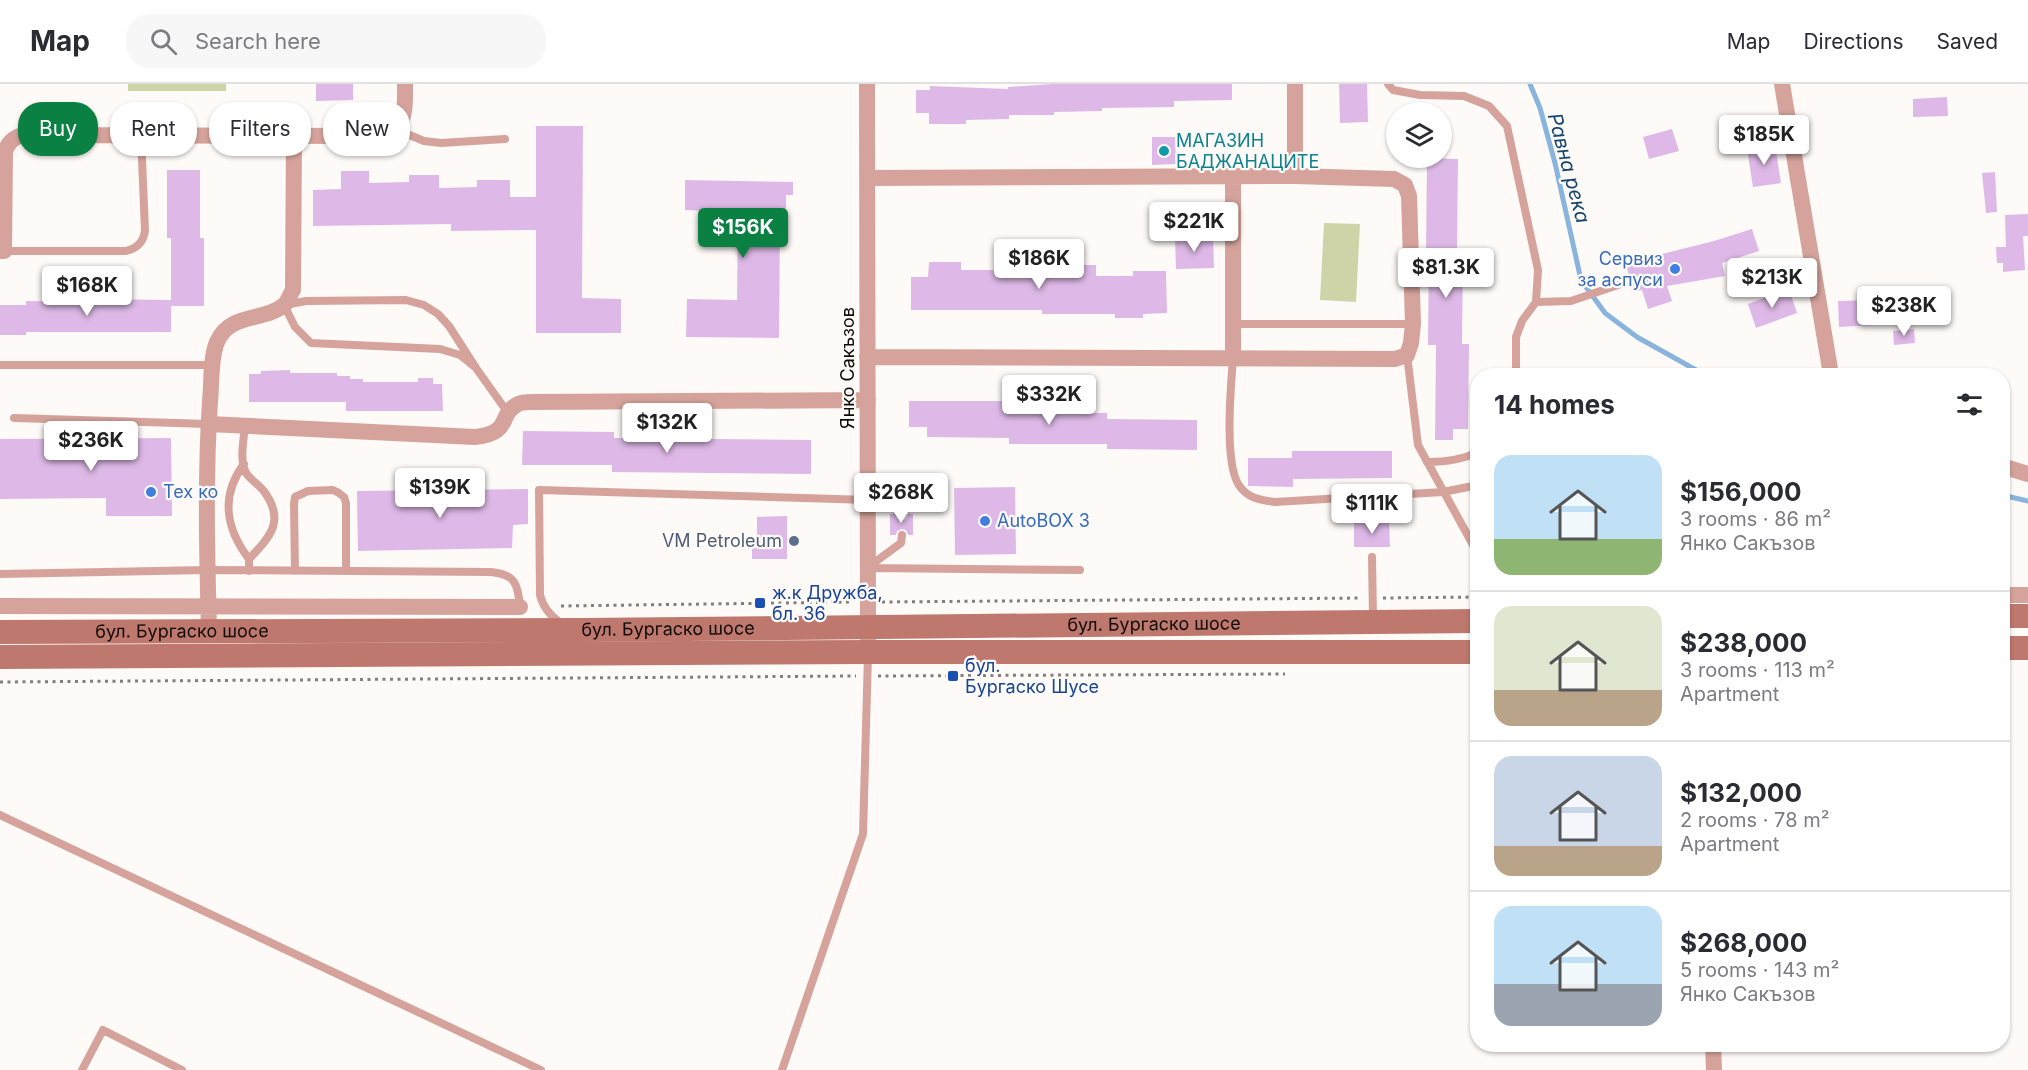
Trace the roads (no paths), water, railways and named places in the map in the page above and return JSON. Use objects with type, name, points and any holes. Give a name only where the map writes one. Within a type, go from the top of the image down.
[{"type":"main road","points":[[2010,616],[2028,616]]},
{"type":"main road","name":"бул. Бургаско шосе","points":[[0,632],[581,630],[1470,621]]},
{"type":"main road","points":[[2010,648],[2028,648]]},
{"type":"main road","name":"бул. Бургаско шосе","points":[[0,657],[868,652],[1470,652]]},
{"type":"street","points":[[404,102],[405,84]]},
{"type":"street","name":"Янко Сакъзов","points":[[867,84],[868,652]]},
{"type":"street","points":[[1295,84],[1295,176]]},
{"type":"street","points":[[1782,84],[1830,368]]},
{"type":"street","points":[[2,251],[5,151],[11,141],[22,135],[110,135]]},
{"type":"street","points":[[209,631],[209,424],[213,365],[218,341],[228,327],[284,305],[293,290],[295,274],[294,156]]},
{"type":"street","points":[[867,357],[1395,358],[1407,355],[1413,324],[1409,196],[1405,185],[1394,179],[1295,176],[868,178]]},
{"type":"street","points":[[1233,177],[1233,357]]},
{"type":"street","points":[[209,424],[476,437],[491,435],[501,427],[508,414],[518,404],[532,402],[868,400]]},
{"type":"street","points":[[2010,468],[2028,474]]},
{"type":"street","points":[[2010,595],[2028,595]]},
{"type":"street","points":[[0,606],[519,607]]},
{"type":"street","points":[[1713,1052],[1714,1070]]},
{"type":"lane","points":[[1388,84],[1393,90],[1420,95],[1464,96],[1489,106],[1507,126],[1538,270],[1536,302],[1522,321],[1516,337],[1516,368]]},
{"type":"lane","points":[[410,135],[424,141],[441,143],[505,139]]},
{"type":"lane","points":[[2,251],[126,252],[137,247],[145,231],[142,156]]},
{"type":"lane","points":[[1536,302],[1571,301],[1618,285]]},
{"type":"lane","points":[[476,368],[460,355],[440,349],[311,343],[296,327],[284,305],[306,302],[406,300],[423,305],[438,315],[449,327],[508,414]]},
{"type":"lane","points":[[1233,324],[1413,324]]},
{"type":"lane","points":[[1407,355],[1418,445],[1470,540]]},
{"type":"lane","points":[[1233,357],[1229,438],[1233,470],[1239,487],[1252,498],[1275,502],[1443,492],[1470,487]]},
{"type":"lane","points":[[0,365],[213,365]]},
{"type":"lane","points":[[14,418],[209,424]]},
{"type":"lane","points":[[245,425],[244,464],[246,473],[270,499],[275,521],[266,542],[249,559]]},
{"type":"lane","points":[[1427,462],[1446,462],[1470,456]]},
{"type":"lane","points":[[244,464],[235,476],[228,508],[229,523],[235,539],[249,559],[249,571]]},
{"type":"lane","points":[[868,475],[900,491],[902,514]]},
{"type":"lane","points":[[295,571],[294,504],[296,497],[308,490],[339,492],[346,503],[346,571]]},
{"type":"lane","points":[[581,630],[567,627],[555,619],[543,606],[539,580],[539,490],[868,500]]},
{"type":"lane","points":[[867,568],[901,543],[902,535]]},
{"type":"lane","points":[[1372,557],[1373,622]]},
{"type":"lane","points":[[867,568],[1080,570]]},
{"type":"lane","points":[[0,574],[208,570],[505,573],[514,581],[519,593],[519,607]]},
{"type":"lane","points":[[782,1070],[863,834],[868,652]]},
{"type":"lane","points":[[0,815],[541,1070]]},
{"type":"lane","points":[[82,1070],[103,1030],[182,1070]]},
{"type":"waterway","name":"Равна река","points":[[1530,84],[1540,108],[1555,163],[1581,280],[1605,313],[1637,337],[1692,368]]},
{"type":"waterway","name":"Равна река","points":[[2010,497],[2028,501]]},
{"type":"place","name":"МАГАЗИН БАДЖАНАЦИТЕ","points":[[1164,151]]},
{"type":"place","name":"Сервиз за аспуси","points":[[1675,269]]},
{"type":"place","name":"Тех ко","points":[[151,492]]},
{"type":"place","name":"AutoBOX 3","points":[[985,521]]},
{"type":"place","name":"VM Petroleum","points":[[794,541]]},
{"type":"place","name":"ж.к Дружба, бл. 36","points":[[760,603]]},
{"type":"place","name":"бул. Бургаско Шусе","points":[[953,676]]}]
